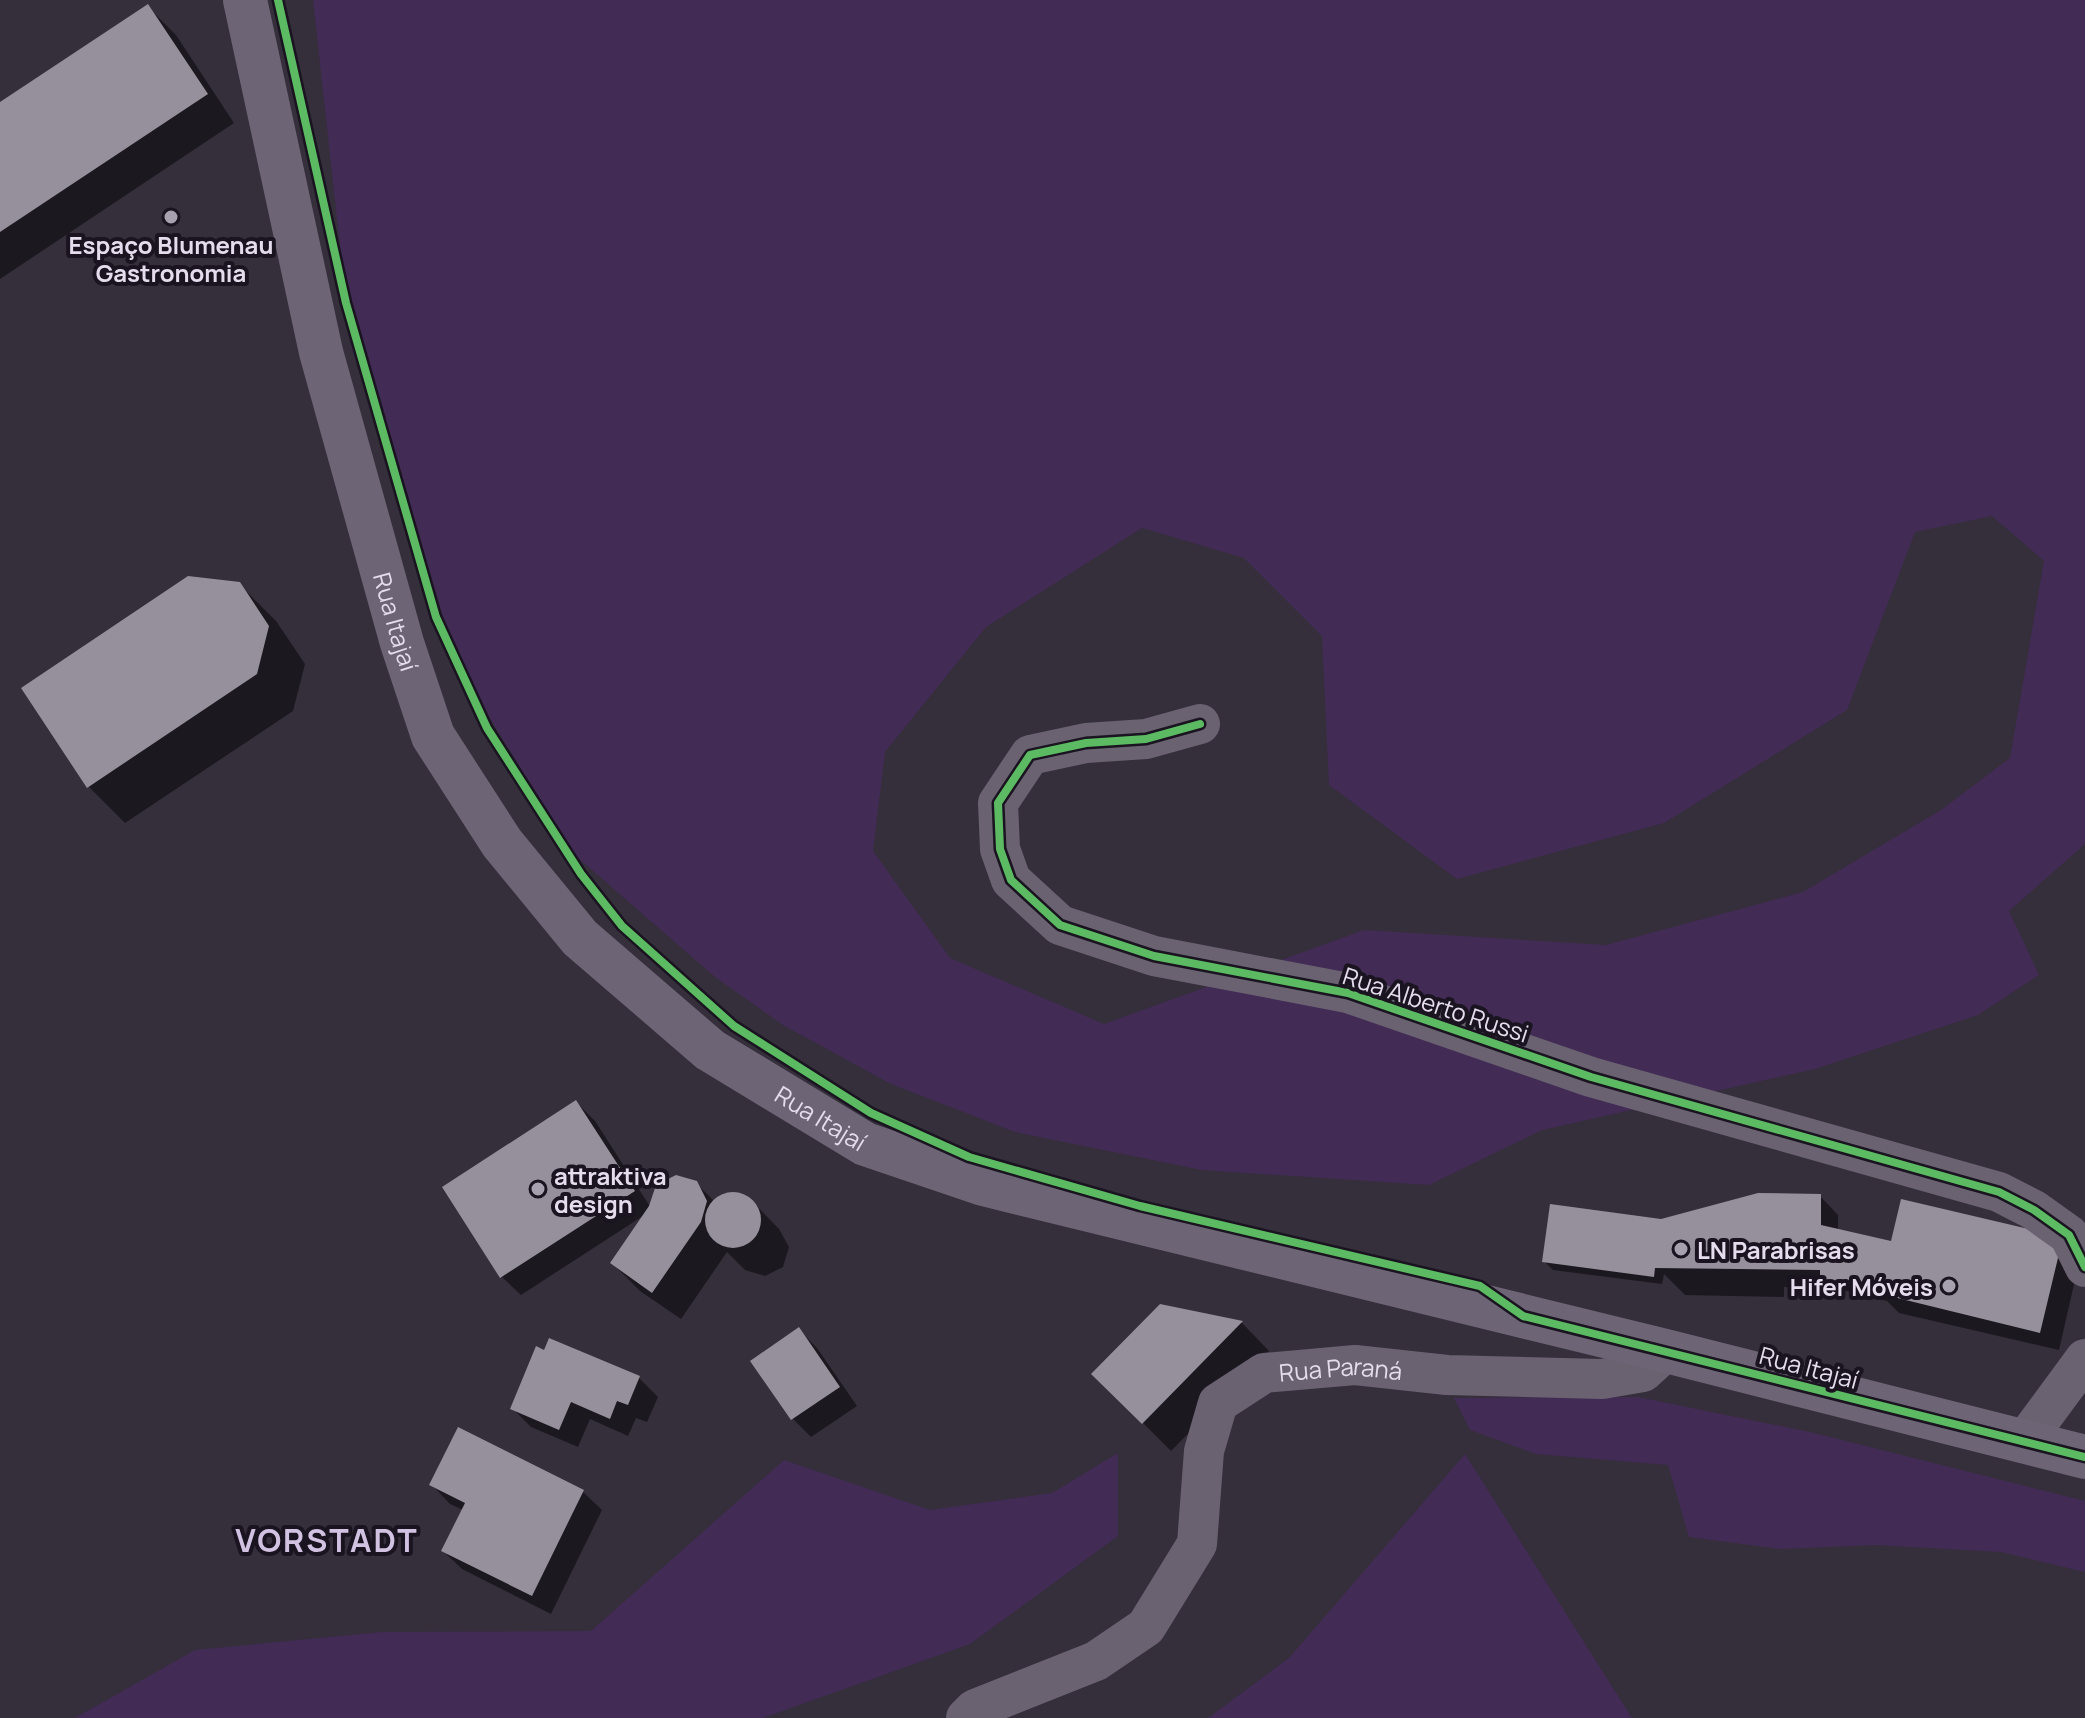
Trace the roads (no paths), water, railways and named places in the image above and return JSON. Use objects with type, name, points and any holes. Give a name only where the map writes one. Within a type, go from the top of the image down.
[{"type":"main road","name":"Rua Itajaí","points":[[245,0],[321,352],[402,643],[433,736],[502,843],[580,938],[710,1050],[865,1144],[983,1184],[2085,1457]]},
{"type":"street","name":"Rua Alberto Russi","points":[[1200,724],[1146,739],[1086,743],[1030,755],[998,803],[1000,849],[1011,880],[1060,925],[1154,956],[1348,993],[1591,1077],[1999,1192],[2034,1210],[2069,1235],[2085,1267]]},
{"type":"street","name":"Rua Paraná","points":[[966,1718],[975,1709],[1096,1661],[1146,1627],[1197,1544],[1204,1451],[1218,1403],[1264,1373],[1355,1365],[1447,1375],[1602,1379],[1643,1372],[1666,1351]]},
{"type":"street","points":[[2023,1443],[2085,1359]]},
{"type":"place","name":"Espaço Blumenau Gastronomia","points":[[171,217]]},
{"type":"place","name":"attraktiva design","points":[[538,1189]]},
{"type":"place","name":"LN Parabrisas","points":[[1681,1249]]},
{"type":"place","name":"Hifer Móveis","points":[[1949,1286]]},
{"type":"district","name":"VORSTADT","points":[[327,1540]]}]
